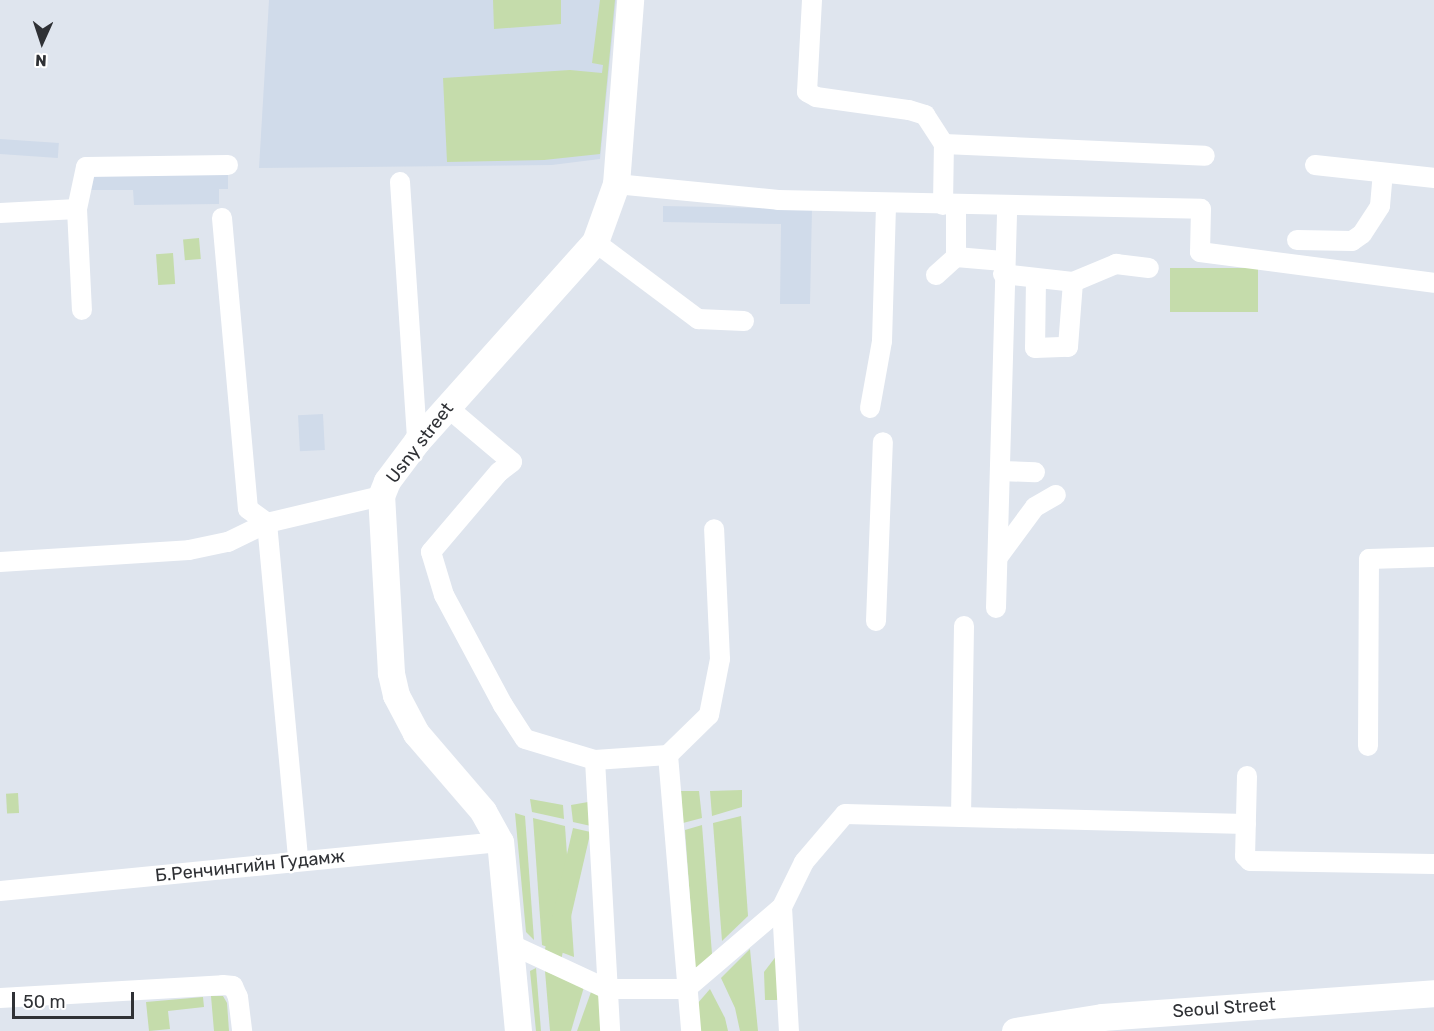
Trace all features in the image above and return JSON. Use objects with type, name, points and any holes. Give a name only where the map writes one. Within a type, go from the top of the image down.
[{"type":"main road","name":"Usny street","points":[[518,1031],[500,842],[483,811],[416,733],[396,695],[391,674],[381,496],[387,481],[417,441],[595,243],[616,184],[630,0]]},
{"type":"main road","name":"Seoul Street","points":[[1015,1031],[1102,1017],[1434,993]]},
{"type":"street","points":[[812,0],[807,92],[816,97],[909,110],[925,115],[944,144],[956,257]]},
{"type":"street","points":[[944,144],[1205,156]]},
{"type":"street","points":[[82,310],[77,209],[86,166],[228,165]]},
{"type":"street","points":[[1315,165],[1434,178]]},
{"type":"street","points":[[1297,240],[1352,241],[1362,234],[1380,206],[1383,173]]},
{"type":"street","points":[[400,182],[417,441]]},
{"type":"street","points":[[616,184],[778,200],[1201,209],[1200,252],[1434,283]]},
{"type":"street","points":[[870,408],[882,341],[886,203]]},
{"type":"street","points":[[996,608],[1003,267],[1007,205]]},
{"type":"street","points":[[0,213],[77,209]]},
{"type":"street","points":[[222,218],[248,509],[267,523],[298,860]]},
{"type":"street","points":[[595,243],[698,319],[744,321]]},
{"type":"street","points":[[956,257],[1003,267],[1036,279],[1073,282],[1116,264],[1149,268]]},
{"type":"street","points":[[936,275],[956,257]]},
{"type":"street","points":[[1036,279],[1035,348],[1068,347],[1073,282]]},
{"type":"street","points":[[447,407],[512,462],[499,472],[431,552],[444,596],[473,653],[525,739],[595,760],[668,755],[709,715],[720,659],[714,529]]},
{"type":"street","points":[[876,621],[883,441]]},
{"type":"street","points":[[999,471],[1035,472]]},
{"type":"street","points":[[998,557],[1035,507],[1056,495]]},
{"type":"street","points":[[0,561],[189,550],[228,542],[267,523],[381,496]]},
{"type":"street","points":[[1368,746],[1369,559],[1434,557]]},
{"type":"street","points":[[961,817],[964,626]]},
{"type":"street","points":[[668,755],[690,1031]]},
{"type":"street","points":[[595,760],[610,1031]]},
{"type":"street","points":[[1247,776],[1245,856],[1250,861],[1434,864]]},
{"type":"street","points":[[510,944],[608,989],[686,988],[782,908],[804,862],[845,814],[1246,825]]},
{"type":"street","name":"Б.Ренчингийн Гудамж","points":[[0,891],[77,886],[298,860],[500,842]]},
{"type":"street","points":[[782,908],[789,1031]]},
{"type":"street","points":[[0,998],[233,986],[238,997],[242,1031]]},
{"type":"shaded area","points":[[269,0],[616,0],[600,159],[552,165],[259,168]]},
{"type":"shaded area","points":[[0,139],[59,143],[58,158],[0,154]]},
{"type":"shaded area","points":[[228,173],[228,189],[219,189],[219,204],[134,205],[133,190],[91,190],[92,176]]},
{"type":"shaded area","points":[[663,206],[812,209],[810,304],[780,304],[781,224],[663,222]]},
{"type":"shaded area","points":[[323,414],[325,450],[300,451],[298,415]]},
{"type":"green space","points":[[493,0],[561,0],[561,24],[494,29]]},
{"type":"green space","points":[[600,0],[615,0],[600,154],[544,160],[447,162],[443,78],[570,70],[602,73],[603,65],[592,63]]},
{"type":"green space","points":[[199,238],[201,259],[185,260],[183,239]]},
{"type":"green space","points":[[173,253],[175,284],[158,285],[156,254]]},
{"type":"green space","points":[[1170,268],[1258,268],[1258,312],[1170,312]]},
{"type":"green space","points":[[742,790],[742,807],[712,816],[710,791]]},
{"type":"green space","points":[[681,791],[699,791],[702,818],[683,823]]},
{"type":"green space","points":[[18,793],[19,813],[7,814],[6,794]]},
{"type":"green space","points":[[530,799],[563,805],[564,819],[532,812]]},
{"type":"green space","points":[[588,802],[591,826],[573,822],[571,805]]},
{"type":"green space","points":[[515,813],[525,816],[534,940],[526,932]]},
{"type":"green space","points":[[741,816],[748,916],[722,941],[713,823]]},
{"type":"green space","points":[[533,818],[565,826],[574,957],[542,945]]},
{"type":"green space","points":[[702,825],[712,954],[699,967],[695,967],[685,830]]},
{"type":"green space","points":[[573,828],[591,832],[561,962],[543,958]]},
{"type":"green space","points":[[750,949],[758,1031],[740,1031],[735,1008],[721,978]]},
{"type":"green space","points":[[777,955],[782,1000],[765,1000],[764,972]]},
{"type":"green space","points":[[536,968],[541,1031],[536,1031],[530,971]]},
{"type":"green space","points":[[545,971],[584,987],[571,1031],[550,1031]]},
{"type":"green space","points":[[710,989],[725,1018],[728,1031],[698,1031],[697,1004]]},
{"type":"green space","points":[[591,992],[598,994],[605,1031],[577,1031]]},
{"type":"green space","points":[[211,996],[223,996],[227,1003],[229,1031],[214,1031]]},
{"type":"green space","points":[[203,997],[204,1007],[168,1011],[170,1029],[149,1031],[146,1002]]}]
